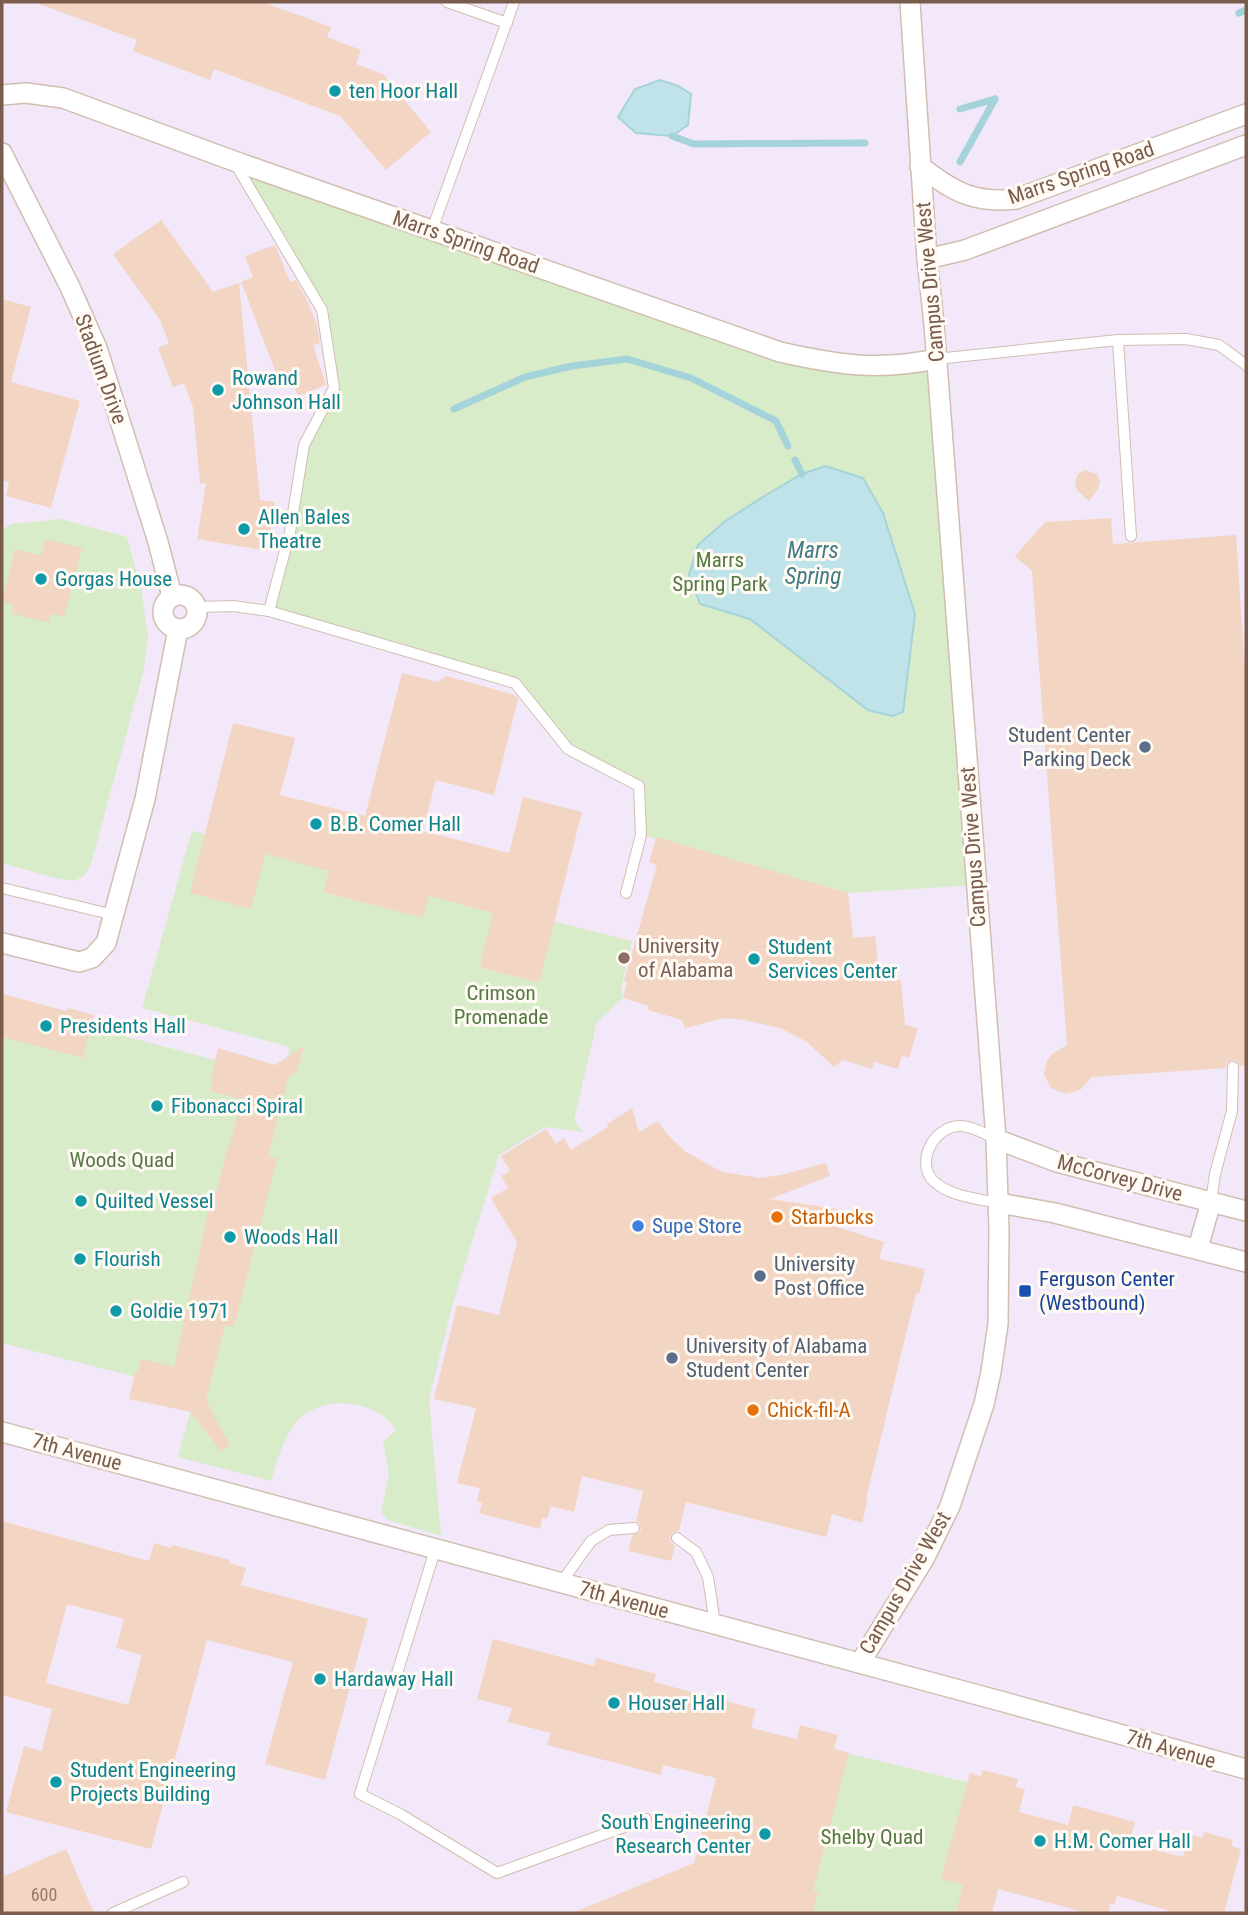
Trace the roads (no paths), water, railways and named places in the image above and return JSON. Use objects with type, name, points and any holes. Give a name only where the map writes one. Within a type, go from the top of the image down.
[{"type":"street","name":"Campus Drive West","points":[[860,1663],[918,1569],[950,1506],[984,1404],[998,1324],[999,1203],[996,1139],[927,259],[910,2]]},
{"type":"street","name":"Marrs Spring Road","points":[[2,96],[26,93],[63,98],[234,161],[780,352],[866,367],[904,366],[936,359]]},
{"type":"street","name":"Marrs Spring Road","points":[[920,166],[947,187],[975,198],[987,201],[1016,199],[1246,114]]},
{"type":"street","points":[[927,259],[965,250],[1246,145]]},
{"type":"street","name":"Stadium Drive","points":[[2,153],[70,287],[97,348],[158,542],[172,596]]},
{"type":"street","points":[[184,595],[194,602],[196,607],[197,613],[189,627],[178,629],[168,625],[163,616],[164,604],[172,596],[184,595]]},
{"type":"street","points":[[2,943],[79,962],[92,958],[106,943],[145,799],[178,629]]},
{"type":"street","name":"McCorvey Drive","points":[[996,1139],[1057,1162],[1246,1211]]},
{"type":"street","points":[[1198,1248],[1211,1202]]},
{"type":"street","points":[[999,1203],[1055,1213],[1246,1262]]},
{"type":"street","name":"7th Avenue","points":[[2,1432],[1246,1769]]},
{"type":"lane","points":[[447,2],[507,23]]},
{"type":"lane","points":[[432,230],[514,2]]},
{"type":"lane","points":[[234,161],[322,310],[334,388],[304,445],[290,532],[268,611]]},
{"type":"lane","points":[[936,359],[1118,341],[1186,339],[1219,345],[1246,365]]},
{"type":"lane","points":[[1118,341],[1131,536]]},
{"type":"lane","points":[[196,607],[233,606],[268,611],[515,683],[568,749],[639,786],[641,835],[626,892]]},
{"type":"lane","points":[[2,888],[114,915]]},
{"type":"lane","points":[[1211,1202],[1215,1174],[1232,1111],[1233,1067]]},
{"type":"lane","points":[[996,1139],[961,1126],[949,1128],[932,1141],[925,1164],[928,1175],[945,1189],[999,1203]]},
{"type":"lane","points":[[561,1583],[592,1541],[609,1530],[634,1528]]},
{"type":"lane","points":[[677,1538],[696,1552],[708,1577],[715,1625]]},
{"type":"lane","points":[[435,1549],[360,1794],[400,1814],[497,1873],[646,1819]]},
{"type":"lane","points":[[113,1913],[183,1882]]},
{"type":"water","points":[[660,80],[691,94],[688,125],[672,136],[636,133],[618,117],[635,89]]},
{"type":"water","name":"Marrs Spring","points":[[825,466],[863,478],[883,513],[915,614],[903,712],[892,716],[868,710],[750,619],[700,604],[689,575],[698,545],[724,522],[802,474]]},
{"type":"waterway","name":"Marrs Spring","points":[[1239,13],[1246,10]]},
{"type":"waterway","points":[[960,109],[995,99]]},
{"type":"waterway","points":[[960,162],[995,99]]},
{"type":"waterway","points":[[672,136],[694,144],[865,143]]},
{"type":"waterway","points":[[454,409],[525,377],[572,366],[627,359],[691,378],[776,421],[788,446]]},
{"type":"waterway","name":"Marrs Spring","points":[[795,460],[802,474]]},
{"type":"place","name":"ten Hoor Hall","points":[[335,91]]},
{"type":"place","name":"Rowand Johnson Hall","points":[[218,390]]},
{"type":"place","name":"Allen Bales Theatre","points":[[244,529]]},
{"type":"place","name":"Gorgas House","points":[[41,579]]},
{"type":"place","name":"Student Center Parking Deck","points":[[1145,747]]},
{"type":"place","name":"B.B. Comer Hall","points":[[316,824]]},
{"type":"place","name":"University of Alabama","points":[[624,958]]},
{"type":"place","name":"Student Services Center","points":[[754,959]]},
{"type":"place","name":"Presidents Hall","points":[[46,1026]]},
{"type":"place","name":"Fibonacci Spiral","points":[[157,1106]]},
{"type":"place","name":"Quilted Vessel","points":[[81,1201]]},
{"type":"place","name":"Starbucks","points":[[777,1217]]},
{"type":"place","name":"Supe Store","points":[[638,1226]]},
{"type":"place","name":"Woods Hall","points":[[230,1237]]},
{"type":"place","name":"Flourish","points":[[80,1259]]},
{"type":"place","name":"University Post Office","points":[[760,1276]]},
{"type":"place","name":"Ferguson Center (Westbound)","points":[[1025,1291]]},
{"type":"place","name":"Goldie 1971","points":[[116,1311]]},
{"type":"place","name":"University of Alabama Student Center","points":[[672,1358]]},
{"type":"place","name":"Chick-fil-A","points":[[753,1410]]},
{"type":"place","name":"Hardaway Hall","points":[[320,1679]]},
{"type":"place","name":"Houser Hall","points":[[614,1703]]},
{"type":"place","name":"Student Engineering Projects Building","points":[[56,1782]]},
{"type":"place","name":"South Engineering Research Center","points":[[765,1834]]},
{"type":"place","name":"H.M. Comer Hall","points":[[1040,1841]]},
{"type":"park label","name":"Marrs Spring Park","points":[[720,572]]},
{"type":"park label","name":"Crimson Promenade","points":[[501,1005]]},
{"type":"park label","name":"Woods Quad","points":[[122,1160]]},
{"type":"park label","name":"Shelby Quad","points":[[872,1837]]}]
